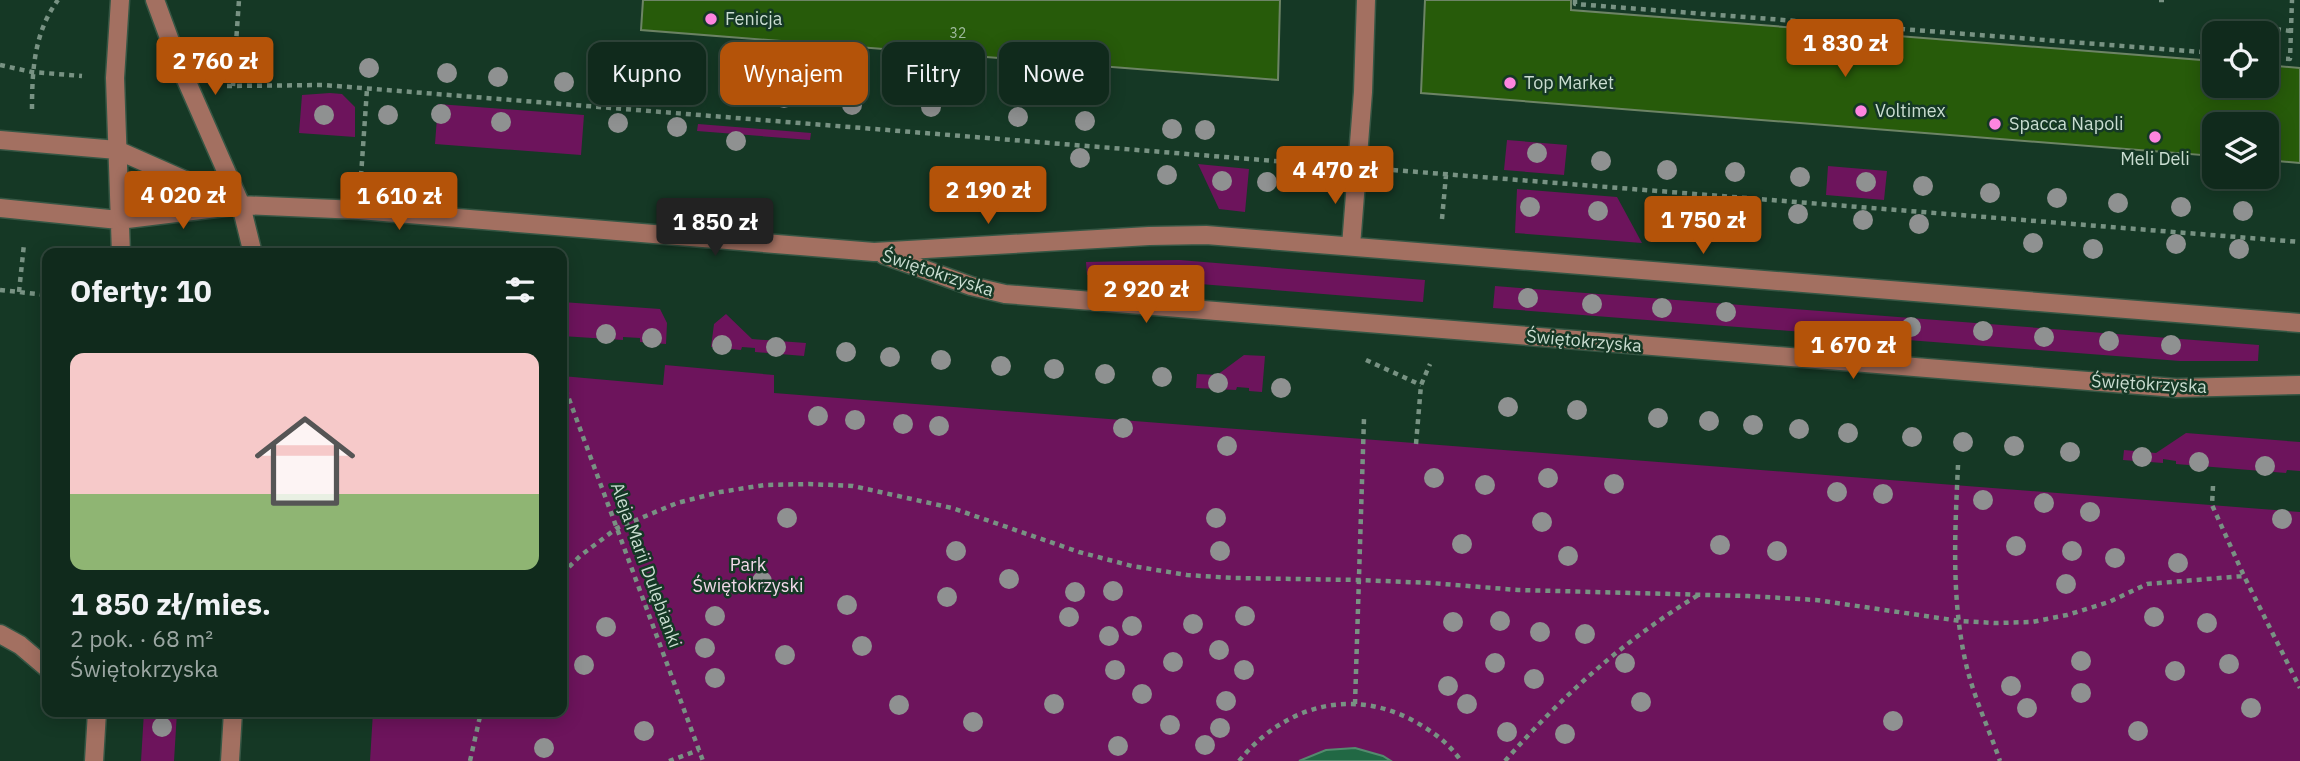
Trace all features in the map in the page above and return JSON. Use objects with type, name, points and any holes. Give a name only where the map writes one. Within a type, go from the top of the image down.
[{"type":"street","points":[[121,0],[115,78],[121,248]]},
{"type":"street","points":[[155,0],[176,57],[241,205],[252,248]]},
{"type":"street","points":[[1351,246],[1363,92],[1366,0]]},
{"type":"street","name":"Świętokrzyska","points":[[0,140],[117,150],[241,205]]},
{"type":"street","name":"Świętokrzyska","points":[[0,208],[119,220],[241,205],[395,212],[874,252],[1206,235],[2300,323]]},
{"type":"street","name":"Świętokrzyska","points":[[874,252],[971,286],[1005,294],[2176,388],[2300,386]]},
{"type":"street","points":[[0,635],[20,645],[42,664]]},
{"type":"street","points":[[94,761],[95,717]]},
{"type":"street","points":[[230,761],[233,717]]},
{"type":"path","points":[[32,119],[32,72],[36,46],[58,0]]},
{"type":"path","points":[[233,86],[239,0]]},
{"type":"path","points":[[1575,0],[1575,4],[2202,53]]},
{"type":"path","points":[[2159,0],[2164,0]]},
{"type":"path","points":[[2279,59],[2290,59],[2292,0]]},
{"type":"path","points":[[2279,30],[2291,31]]},
{"type":"path","points":[[0,65],[32,72],[89,76]]},
{"type":"path","points":[[220,86],[324,85],[1335,166]]},
{"type":"path","points":[[363,145],[367,89]]},
{"type":"path","points":[[1391,170],[2300,242]]},
{"type":"path","points":[[1441,231],[1446,175]]},
{"type":"path","points":[[19,292],[23,252]]},
{"type":"path","points":[[0,290],[42,294]]},
{"type":"path","points":[[1416,444],[1422,385],[1430,365]]},
{"type":"path","name":"Aleja Marii Dulębianki","points":[[567,393],[703,761]]},
{"type":"path","points":[[1354,704],[1364,418]]},
{"type":"path","points":[[1958,465],[1955,544],[1960,621],[1966,663],[2000,761]]},
{"type":"path","points":[[567,569],[617,528],[677,503],[720,492],[787,484],[853,486],[952,508],[1079,552],[1132,566],[1187,575],[1816,600],[1960,621],[1995,623],[2032,622],[2067,615],[2109,602],[2147,584],[2244,576]]},
{"type":"path","points":[[2213,486],[2212,505],[2300,688]]},
{"type":"path","points":[[1505,761],[1540,722],[1596,668],[1655,621],[1701,594]]},
{"type":"path","points":[[1239,761],[1252,745],[1292,717],[1331,705],[1354,704],[1378,706],[1434,732],[1461,761]]},
{"type":"path","points":[[470,761],[480,717]]},
{"type":"path","points":[[669,761],[699,750]]},
{"type":"green space","points":[[342,94],[355,107],[355,137],[299,133],[302,95]]},
{"type":"green space","points":[[438,104],[584,115],[581,155],[435,144]]},
{"type":"green space","points":[[698,124],[811,133],[810,140],[697,131]]},
{"type":"green space","points":[[1507,140],[1567,145],[1564,175],[1504,170]]},
{"type":"green space","points":[[1198,164],[1249,169],[1245,212],[1219,209]]},
{"type":"green space","points":[[1828,166],[1887,171],[1884,200],[1826,195]]},
{"type":"green space","points":[[1517,189],[1617,197],[1642,243],[1515,233]]},
{"type":"green space","points":[[1179,260],[1425,280],[1423,302],[1087,275],[1086,262]]},
{"type":"green space","points":[[1495,286],[2259,345],[2258,361],[2180,361],[1493,308]]},
{"type":"green space","points":[[567,302],[660,309],[667,323],[666,344],[640,342],[640,338],[623,337],[623,340],[567,336]]},
{"type":"green space","points":[[726,314],[752,339],[806,343],[804,356],[755,352],[755,348],[742,347],[741,350],[711,347],[714,324]]},
{"type":"green space","points":[[1244,355],[1265,356],[1262,392],[1237,387],[1236,390],[1196,388],[1197,374],[1217,375]]},
{"type":"green space","name":"Park Świętokrzyski","points":[[665,365],[774,375],[774,393],[2300,512],[2300,761],[370,761],[373,717],[567,717],[567,376],[663,385]]},
{"type":"green space","points":[[2186,433],[2300,442],[2300,471],[2287,470],[2286,473],[2176,464],[2176,461],[2163,459],[2163,463],[2123,460],[2124,450],[2156,453]]},
{"type":"green space","points":[[144,717],[177,717],[174,761],[141,761]]},
{"type":"shaded area","points":[[1355,748],[1391,761],[1299,761],[1326,750]]},
{"type":"building","points":[[643,0],[1280,0],[1278,80],[1109,67],[1109,42],[999,42],[999,58],[985,57],[985,42],[882,42],[882,49],[868,48],[868,42],[794,42],[641,30]]},
{"type":"building","points":[[1425,0],[1571,0],[1571,10],[2202,60],[2202,98],[2279,98],[2279,66],[2300,68],[2300,163],[2279,161],[2279,112],[2202,112],[2202,155],[1421,93]]},
{"type":"place","name":"Fenicja","points":[[711,19]]},
{"type":"place","name":"Top Market","points":[[1510,83]]},
{"type":"place","name":"Voltimex","points":[[1861,111]]},
{"type":"place","name":"Spacca Napoli","points":[[1995,124]]},
{"type":"place","name":"Meli Deli","points":[[2155,137]]}]
